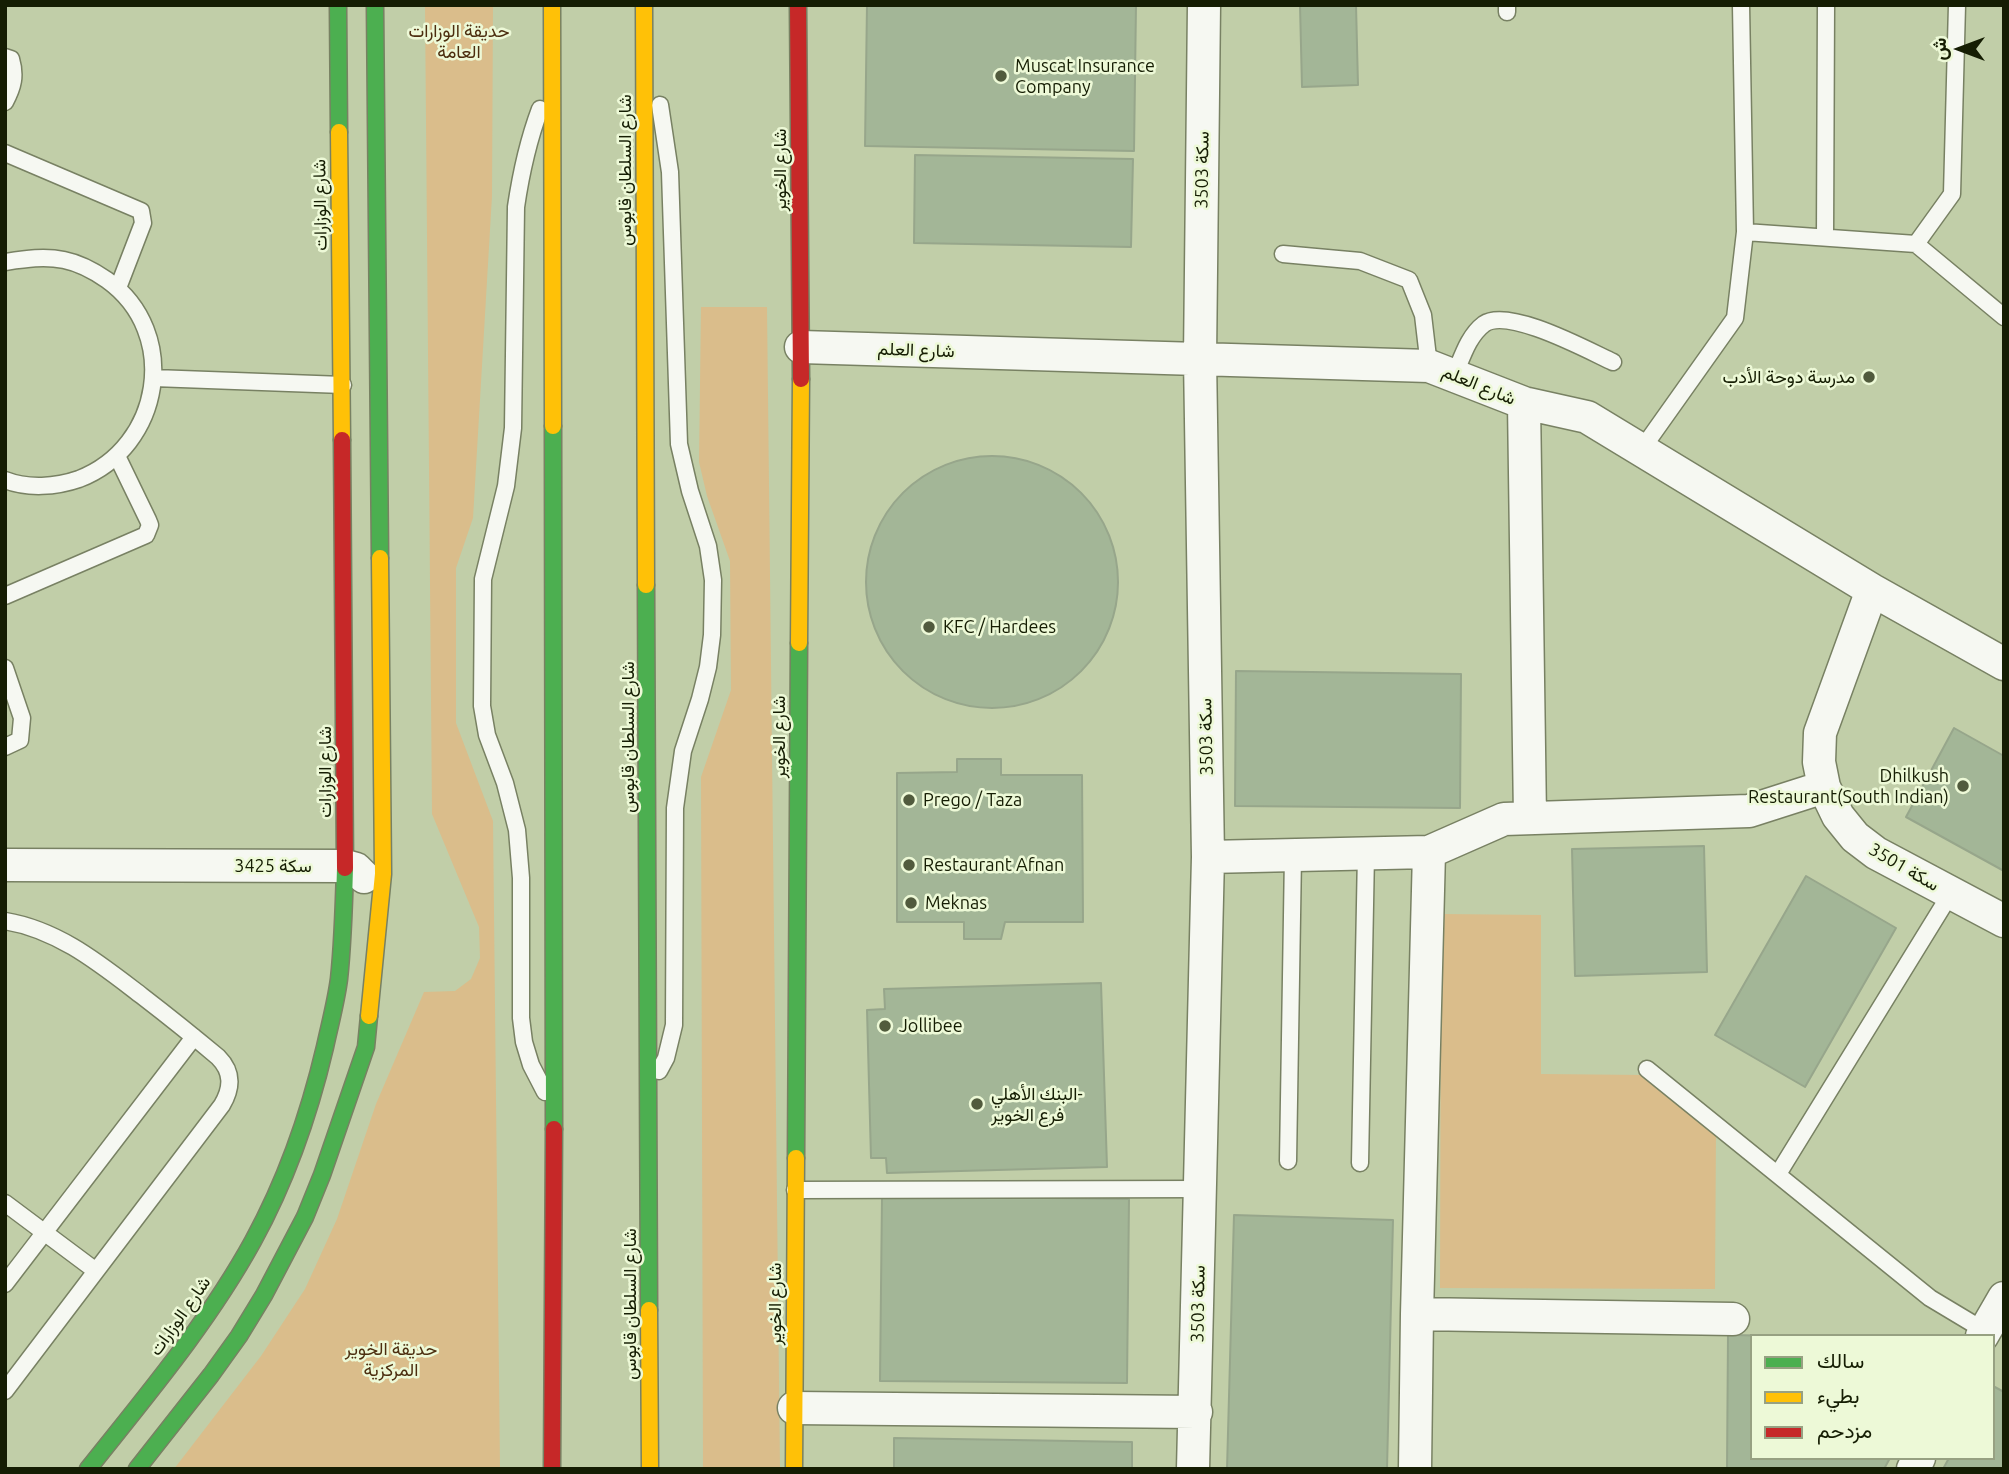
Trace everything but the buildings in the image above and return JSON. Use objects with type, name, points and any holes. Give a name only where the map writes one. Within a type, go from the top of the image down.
[{"type":"main road","name":"شارع الوزارات","points":[[88,1469],[209,1310],[271,1207],[303,1132],[335,1006],[344,925],[345,866],[338,5]]},
{"type":"main road","points":[[137,1469],[239,1336],[286,1256],[322,1175],[366,1047],[383,874],[375,5]]},
{"type":"main road","points":[[552,5],[555,884],[552,1469]]},
{"type":"main road","name":"شارع السلطان قابوس","points":[[644,5],[650,1469]]},
{"type":"main road","name":"شارع الخوير","points":[[793,1469],[801,347],[798,5]]},
{"type":"street","points":[[366,5],[376,60]]},
{"type":"street","name":"سكة 3503","points":[[1193,1469],[1208,857],[1200,358],[1205,5]]},
{"type":"street","name":"شارع العلم","points":[[801,347],[1200,358],[1442,371],[1524,403],[1587,417],[1872,590],[2004,664]]},
{"type":"street","points":[[1524,403],[1530,818]]},
{"type":"street","name":"سكة 3501","points":[[1872,590],[1820,733],[1819,762],[1824,787],[1838,816],[1855,837],[1876,853],[2004,921]]},
{"type":"street","points":[[1208,857],[1429,852],[1504,819],[1749,811],[1824,787]]},
{"type":"street","points":[[1415,1469],[1429,852]]},
{"type":"street","name":"سكة 3425","points":[[5,865],[345,866]]},
{"type":"street","points":[[345,866],[361,872],[365,882],[358,1016],[359,1030],[366,1047]]},
{"type":"street","points":[[1983,1334],[2004,1298]]},
{"type":"street","points":[[1417,1314],[1733,1320]]},
{"type":"street","points":[[794,1408],[1196,1412]]},
{"type":"lane","points":[[1642,449],[1735,318],[1745,232],[1741,5]]},
{"type":"lane","points":[[1825,237],[1826,5]]},
{"type":"lane","points":[[1916,244],[1952,194],[1957,5]]},
{"type":"lane","points":[[5,57],[11,60],[14,69],[14,80],[5,102]]},
{"type":"lane","points":[[644,58],[658,96],[670,172],[679,444],[690,491],[708,546],[713,580],[708,667],[679,770],[676,808],[674,1025],[666,1058],[648,1087]]},
{"type":"lane","points":[[552,81],[528,142],[516,207],[513,428],[502,506],[482,579],[482,706],[487,736],[512,806],[520,854],[521,1018],[524,1042],[531,1065],[554,1106]]},
{"type":"lane","points":[[5,153],[141,211],[143,223],[118,288]]},
{"type":"lane","points":[[1745,232],[1916,244],[2004,317]]},
{"type":"lane","points":[[1283,254],[1360,261],[1409,281],[1442,371]]},
{"type":"lane","points":[[5,262],[34,257],[64,260],[93,271],[118,288],[139,314],[151,345],[153,378],[143,421],[132,440],[117,456],[94,473],[68,483],[40,486],[5,480]]},
{"type":"lane","points":[[1442,371],[1486,323],[1506,320],[1535,327],[1613,362]]},
{"type":"lane","points":[[153,378],[341,385],[355,388],[363,395],[367,404],[367,511],[380,552]]},
{"type":"lane","points":[[5,596],[146,535],[150,525],[117,456]]},
{"type":"lane","points":[[5,668],[22,718],[20,740],[5,747]]},
{"type":"lane","points":[[1360,1163],[1366,853]]},
{"type":"lane","points":[[1288,1161],[1293,855]]},
{"type":"lane","points":[[1778,1174],[1951,893]]},
{"type":"lane","points":[[5,921],[23,924],[49,934],[99,963],[225,1064],[230,1080],[226,1097],[5,1391]]},
{"type":"lane","points":[[5,1284],[194,1037]]},
{"type":"lane","points":[[1647,1069],[1930,1298],[1983,1334]]},
{"type":"lane","points":[[794,1190],[1201,1189]]},
{"type":"lane","points":[[5,1203],[96,1270]]},
{"type":"green space","name":"حديقة الخوير المركزية","points":[[425,5],[493,5],[492,196],[473,518],[456,568],[456,723],[493,821],[500,1469],[174,1469],[261,1356],[305,1289],[337,1219],[376,1104],[424,992],[455,991],[471,979],[480,958],[479,927],[432,814]]},
{"type":"green space","points":[[701,307],[767,307],[780,1469],[703,1469],[701,777],[731,690],[730,561],[707,496],[699,462]]},
{"type":"green space","points":[[1441,914],[1541,915],[1541,1074],[1645,1075],[1716,1131],[1715,1289],[1440,1288]]},
{"type":"traffic: fast","points":[[338,5],[339,132]]},
{"type":"traffic: fast","points":[[375,5],[380,558]]},
{"type":"traffic: fast","points":[[553,426],[554,1129]]},
{"type":"traffic: fast","points":[[646,585],[649,1310]]},
{"type":"traffic: fast","points":[[796,1158],[799,643]]},
{"type":"traffic: fast","points":[[88,1469],[216,1301],[253,1241],[276,1194],[312,1097],[335,1005],[345,868]]},
{"type":"traffic: fast","points":[[137,1469],[239,1336],[305,1217],[366,1047],[369,1016]]},
{"type":"traffic: slow","points":[[552,5],[553,426]]},
{"type":"traffic: slow","points":[[644,5],[646,585]]},
{"type":"traffic: slow","points":[[339,132],[342,440]]},
{"type":"traffic: slow","points":[[799,643],[801,379]]},
{"type":"traffic: slow","points":[[369,1016],[383,874],[380,558]]},
{"type":"traffic: slow","points":[[794,1469],[796,1158]]},
{"type":"traffic: slow","points":[[649,1310],[650,1469]]},
{"type":"traffic: jam","points":[[798,5],[801,379]]},
{"type":"traffic: jam","points":[[342,440],[345,868]]},
{"type":"traffic: jam","points":[[552,1469],[554,1129]]},
{"type":"place","name":"Muscat Insurance Company","points":[[1001,76]]},
{"type":"place","name":"مدرسة دوحة الأدب","points":[[1869,377]]},
{"type":"place","name":"KFC / Hardees","points":[[929,627]]},
{"type":"place","name":"Dhilkush Restaurant(South Indian)","points":[[1963,786]]},
{"type":"place","name":"Prego / Taza","points":[[909,800]]},
{"type":"place","name":"Restaurant Afnan","points":[[909,865]]},
{"type":"place","name":"Meknas","points":[[911,903]]},
{"type":"place","name":"Jollibee","points":[[885,1026]]},
{"type":"place","name":"البنك الأهلي- فرع الخوير","points":[[977,1104]]},
{"type":"park label","name":"حديقة الوزارات العامة","points":[[459,41]]}]
